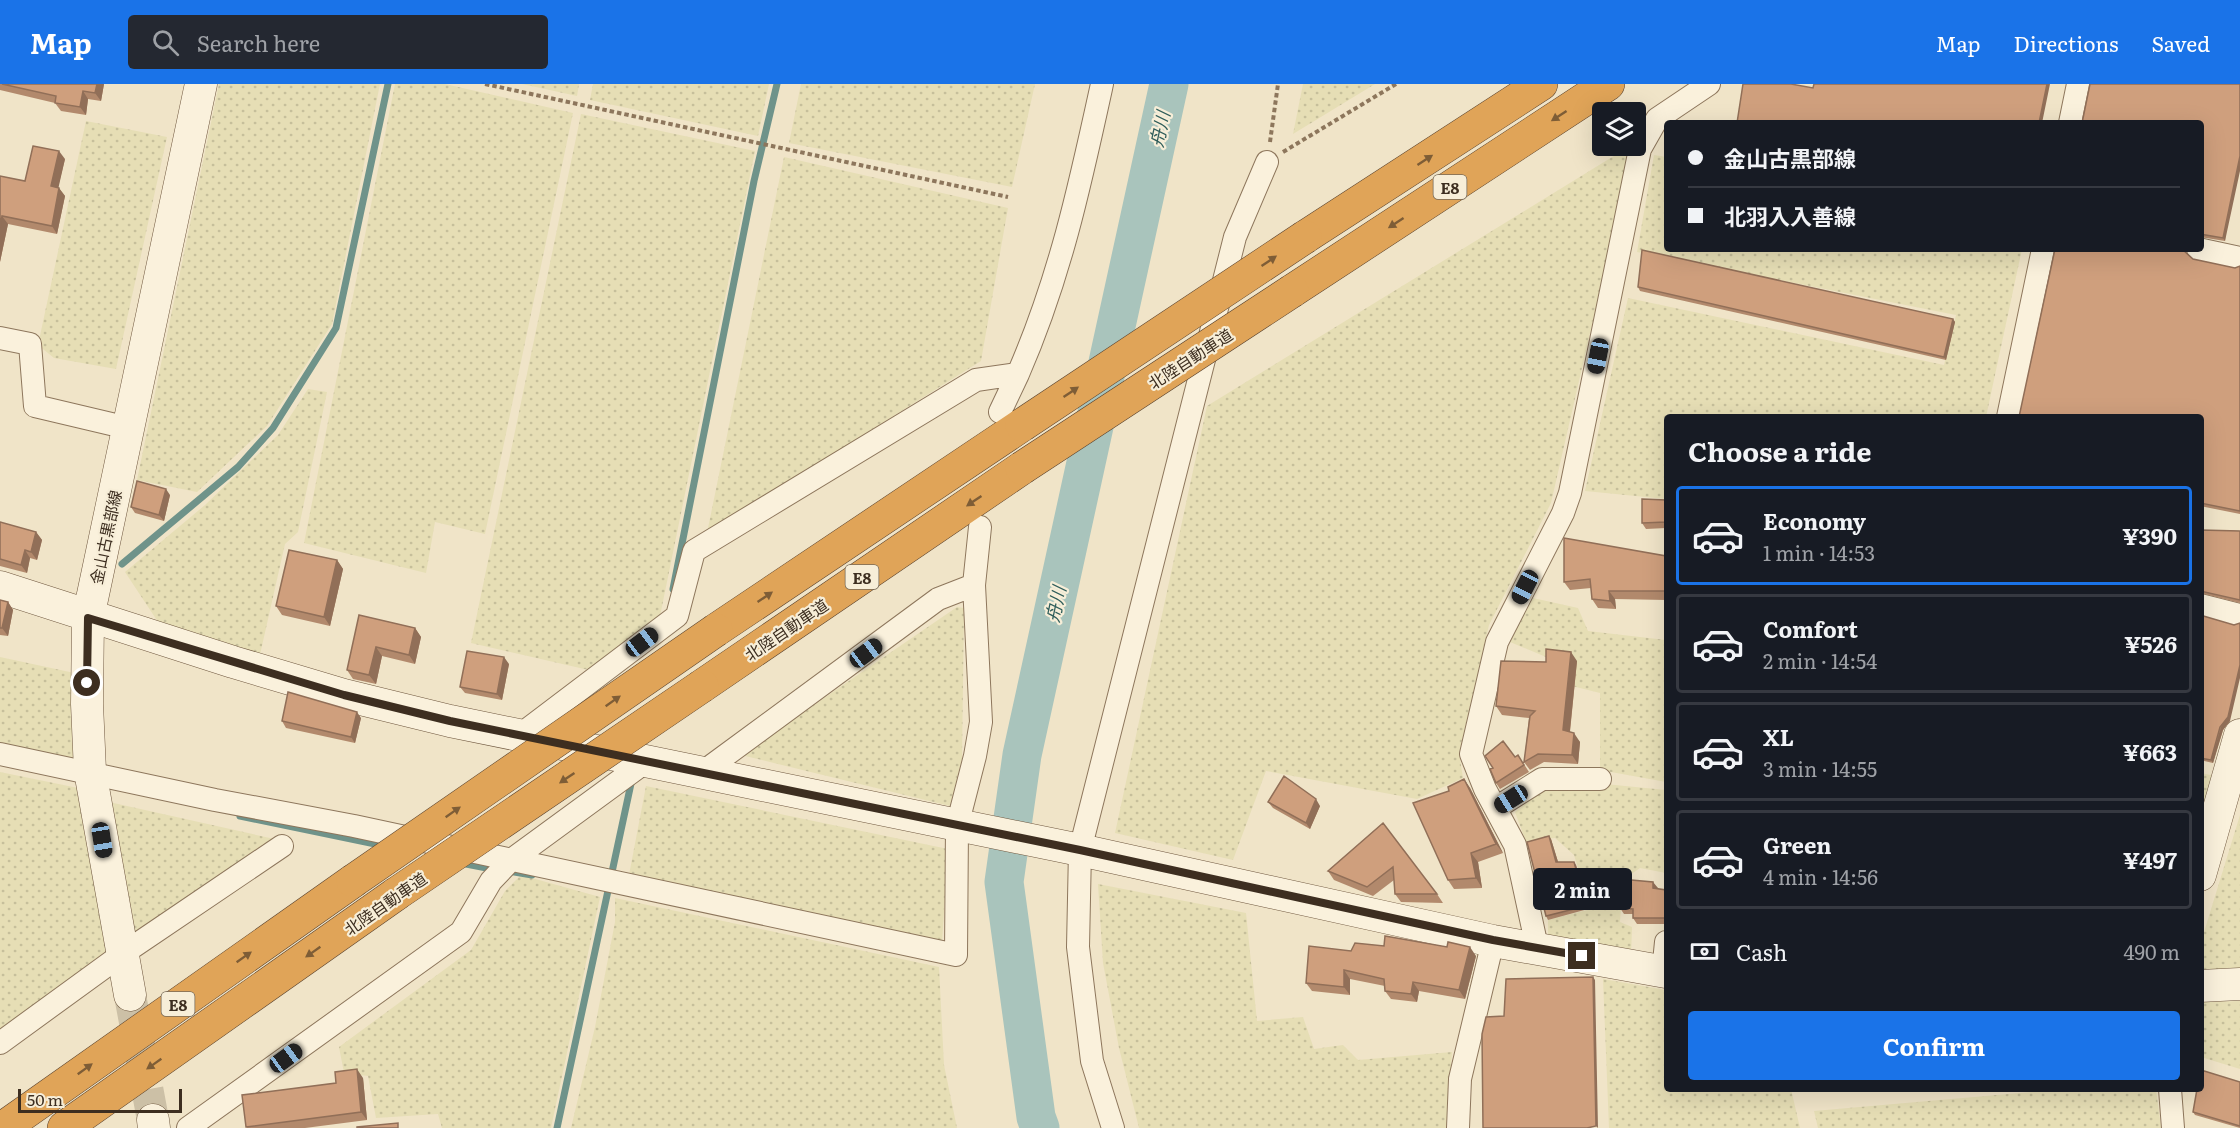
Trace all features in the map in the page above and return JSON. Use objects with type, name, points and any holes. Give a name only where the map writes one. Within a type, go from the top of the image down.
[{"type":"highway","name":"E8","points":[[3,1128],[353,881],[716,630],[1011,418],[1305,237],[1541,84]]},
{"type":"highway","name":"北陸自動車道","points":[[64,1128],[396,894],[1022,468],[1608,84]]},
{"type":"main road","name":"金山古黒部線","points":[[129,995],[90,771],[87,704],[88,618],[201,84]]},
{"type":"main road","points":[[0,587],[88,618],[344,695],[450,721],[1080,850],[1493,940],[1664,962]]},
{"type":"main road","points":[[2204,861],[2240,735]]},
{"type":"main road","points":[[2204,986],[2240,984]]},
{"type":"street","points":[[1011,418],[1018,374],[1036,332],[1072,222],[1102,84]]},
{"type":"street","points":[[1537,947],[1515,846],[1471,754],[1497,642],[1563,513],[1570,494],[1640,149],[1657,118],[1709,84]]},
{"type":"street","points":[[2071,120],[2078,84]]},
{"type":"street","points":[[1113,1128],[1092,1061],[1077,947],[1080,850],[1234,237],[1267,162]]},
{"type":"street","points":[[2204,250],[2240,258]]},
{"type":"street","points":[[2009,414],[2042,252]]},
{"type":"street","points":[[0,338],[30,344],[35,406],[128,428]]},
{"type":"street","points":[[520,735],[677,616],[694,551],[976,380],[1018,374]]},
{"type":"street","points":[[0,754],[90,771],[215,800],[354,825],[510,861],[956,955],[963,827],[981,722],[974,585],[980,527]]},
{"type":"street","points":[[703,772],[938,599],[974,585]]},
{"type":"street","points":[[2204,606],[2240,615]]},
{"type":"street","points":[[188,1128],[461,932],[491,881],[510,861],[648,760]]},
{"type":"street","points":[[1496,808],[1542,779],[1600,779]]},
{"type":"street","points":[[0,1043],[121,956],[282,846]]},
{"type":"street","points":[[1458,1128],[1460,1079],[1493,940]]},
{"type":"street","points":[[2170,1092],[2173,1128]]},
{"type":"path","points":[[485,84],[1008,197]]},
{"type":"path","points":[[1267,162],[1278,84]]},
{"type":"path","points":[[1267,162],[1396,84]]},
{"type":"shaded area","points":[[219,84],[380,84],[332,324],[267,426],[197,492],[137,480]]},
{"type":"shaded area","points":[[395,84],[445,84],[573,113],[485,534],[435,522],[426,573],[304,543]]},
{"type":"shaded area","points":[[522,84],[579,84],[577,96]]},
{"type":"shaded area","points":[[593,84],[769,84],[758,136],[590,100]]},
{"type":"shaded area","points":[[801,84],[1035,84],[1012,187],[789,143]]},
{"type":"shaded area","points":[[1303,84],[1375,84],[1293,134]]},
{"type":"shaded area","points":[[581,114],[755,151],[659,621],[593,671],[471,643]]},
{"type":"shaded area","points":[[86,121],[167,137],[116,369],[54,358],[38,345]]},
{"type":"shaded area","points":[[1654,155],[1664,157],[1664,252],[2021,252],[1987,414],[1664,414],[1664,499],[1585,491],[1628,298],[1944,365],[1956,315],[1637,252]]},
{"type":"shaded area","points":[[1614,156],[1631,156],[1551,503],[1489,625],[1459,753],[1463,778],[1417,799],[1266,771],[1233,860],[1115,833],[1207,406]]},
{"type":"shaded area","points":[[784,157],[1008,208],[981,361],[707,533]]},
{"type":"shaded area","points":[[308,389],[327,392],[298,532],[285,544],[259,659],[162,628],[125,572],[205,505],[278,435]]},
{"type":"shaded area","points":[[1533,598],[1578,608],[1588,631],[1664,640],[1664,782],[1600,770],[1600,693],[1552,681],[1546,657],[1510,642]]},
{"type":"shaded area","points":[[957,607],[964,608],[962,759],[950,806],[741,755]]},
{"type":"shaded area","points":[[0,657],[79,674],[80,764],[0,748]]},
{"type":"shaded area","points":[[0,772],[83,789],[111,951],[0,1030]]},
{"type":"shaded area","points":[[2204,774],[2215,776],[2204,818]]},
{"type":"shaded area","points":[[1605,784],[1664,790],[1664,873],[1640,868],[1623,880],[1620,922],[1632,927],[1631,958],[1548,938],[1548,920],[1591,909],[1574,855],[1555,838],[1526,842],[1515,812],[1545,789]]},
{"type":"shaded area","points":[[646,786],[948,849],[942,943],[629,875]]},
{"type":"shaded area","points":[[109,802],[279,840],[132,939]]},
{"type":"shaded area","points":[[2240,815],[2240,974],[2211,975],[2204,970],[2204,932]]},
{"type":"shaded area","points":[[521,875],[600,897],[551,1128],[442,1128],[438,1114],[376,1118],[368,1076],[344,1073],[339,1047],[471,950],[505,891]]},
{"type":"shaded area","points":[[1098,884],[1246,913],[1257,1021],[1303,1017],[1314,1049],[1343,1045],[1358,1060],[1452,1052],[1447,1128],[1139,1128],[1119,1048],[1103,963]]},
{"type":"shaded area","points":[[615,898],[939,967],[944,1065],[957,1128],[571,1128],[595,1027],[615,922]]},
{"type":"shaded area","points":[[1603,979],[1664,990],[1664,1092],[1792,1092],[1800,1128],[1609,1128]]},
{"type":"shaded area","points":[[2240,1001],[2240,1069],[2204,1058],[2204,1002]]},
{"type":"shaded area","points":[[2032,1092],[2156,1092],[2161,1128],[1818,1128],[1814,1111]]},
{"type":"building","points":[[2,84],[97,84],[95,93],[83,91],[80,107],[55,103],[56,96]]},
{"type":"building","points":[[1743,84],[1791,84],[1813,88],[1814,84],[2047,84],[2040,120],[1737,120]]},
{"type":"building","points":[[2090,84],[2240,84],[2240,156],[2223,238],[2204,235],[2204,120],[2083,120]]},
{"type":"building","points":[[33,146],[59,151],[51,186],[59,188],[52,226],[2,216],[0,227],[0,176],[25,181]]},
{"type":"building","points":[[1642,250],[1953,319],[1944,357],[1638,287]]},
{"type":"building","points":[[2054,252],[2185,252],[2193,259],[2235,268],[2240,266],[2240,511],[2204,504],[2204,414],[2020,414]]},
{"type":"building","points":[[137,481],[166,489],[159,515],[131,507]]},
{"type":"building","points":[[1642,499],[1664,500],[1664,522],[1642,523]]},
{"type":"building","points":[[0,522],[36,532],[31,552],[25,550],[21,565],[0,559]]},
{"type":"building","points":[[2204,530],[2240,531],[2240,600],[2204,592]]},
{"type":"building","points":[[1564,538],[1664,556],[1664,591],[1609,591],[1610,601],[1592,599],[1590,579],[1564,582]]},
{"type":"building","points":[[289,550],[337,560],[324,617],[276,606]]},
{"type":"building","points":[[0,600],[8,602],[2,628],[0,628]]},
{"type":"building","points":[[359,615],[415,628],[409,655],[376,647],[369,675],[347,670]]},
{"type":"building","points":[[2204,616],[2234,625],[2240,623],[2240,665],[2228,717],[2220,727],[2211,760],[2204,759]]},
{"type":"building","points":[[1546,649],[1571,652],[1563,730],[1574,733],[1572,755],[1538,754],[1524,762],[1530,716],[1535,711],[1496,706],[1501,661],[1546,662]]},
{"type":"building","points":[[467,651],[504,657],[497,694],[460,687]]},
{"type":"building","points":[[288,692],[357,712],[351,737],[282,721]]},
{"type":"building","points":[[1503,741],[1515,757],[1518,755],[1524,765],[1496,783],[1490,769],[1493,768],[1485,756]]},
{"type":"building","points":[[1284,776],[1316,799],[1306,823],[1268,802]]},
{"type":"building","points":[[1464,779],[1496,844],[1471,853],[1476,878],[1448,880],[1413,803],[1449,791],[1448,787]]},
{"type":"building","points":[[1383,823],[1437,894],[1395,894],[1393,867],[1367,887],[1328,871]]},
{"type":"building","points":[[1549,836],[1556,862],[1574,862],[1586,906],[1546,916],[1527,842]]},
{"type":"building","points":[[1620,879],[1653,882],[1653,888],[1664,890],[1664,918],[1633,918],[1633,909],[1620,908]]},
{"type":"building","points":[[1385,936],[1447,947],[1448,942],[1470,947],[1459,990],[1413,982],[1411,994],[1385,991],[1384,979],[1344,970],[1344,987],[1306,983],[1309,946],[1351,951],[1355,943],[1384,946]]},
{"type":"building","points":[[1593,977],[1596,1126],[1587,1128],[1483,1128],[1482,1034],[1486,1017],[1504,1016],[1506,979]]},
{"type":"building","points":[[357,1069],[361,1112],[246,1127],[242,1095],[336,1083],[335,1072]]},
{"type":"building","points":[[2204,1071],[2240,1082],[2240,1126],[2193,1112],[2196,1092],[2204,1092]]},
{"type":"building","points":[[398,1123],[398,1128],[357,1128],[357,1127]]},
{"type":"waterway","points":[[122,564],[238,467],[273,428],[336,328],[388,84]]},
{"type":"waterway","points":[[673,589],[754,181],[777,84]]},
{"type":"waterway","name":"舟川","points":[[1040,1128],[1036,1117],[1004,882],[1022,755],[1169,84]]},
{"type":"waterway","points":[[557,1128],[632,779]]},
{"type":"waterway","points":[[240,816],[385,846]]},
{"type":"waterway","points":[[461,863],[497,870]]},
{"type":"waterway","points":[[508,871],[532,875]]},
{"type":"tunnel","points":[[130,995],[153,1120]]},
{"type":"route","points":[[87,683],[88,618],[344,695],[450,721],[1080,850],[1493,940],[1582,956]]}]
